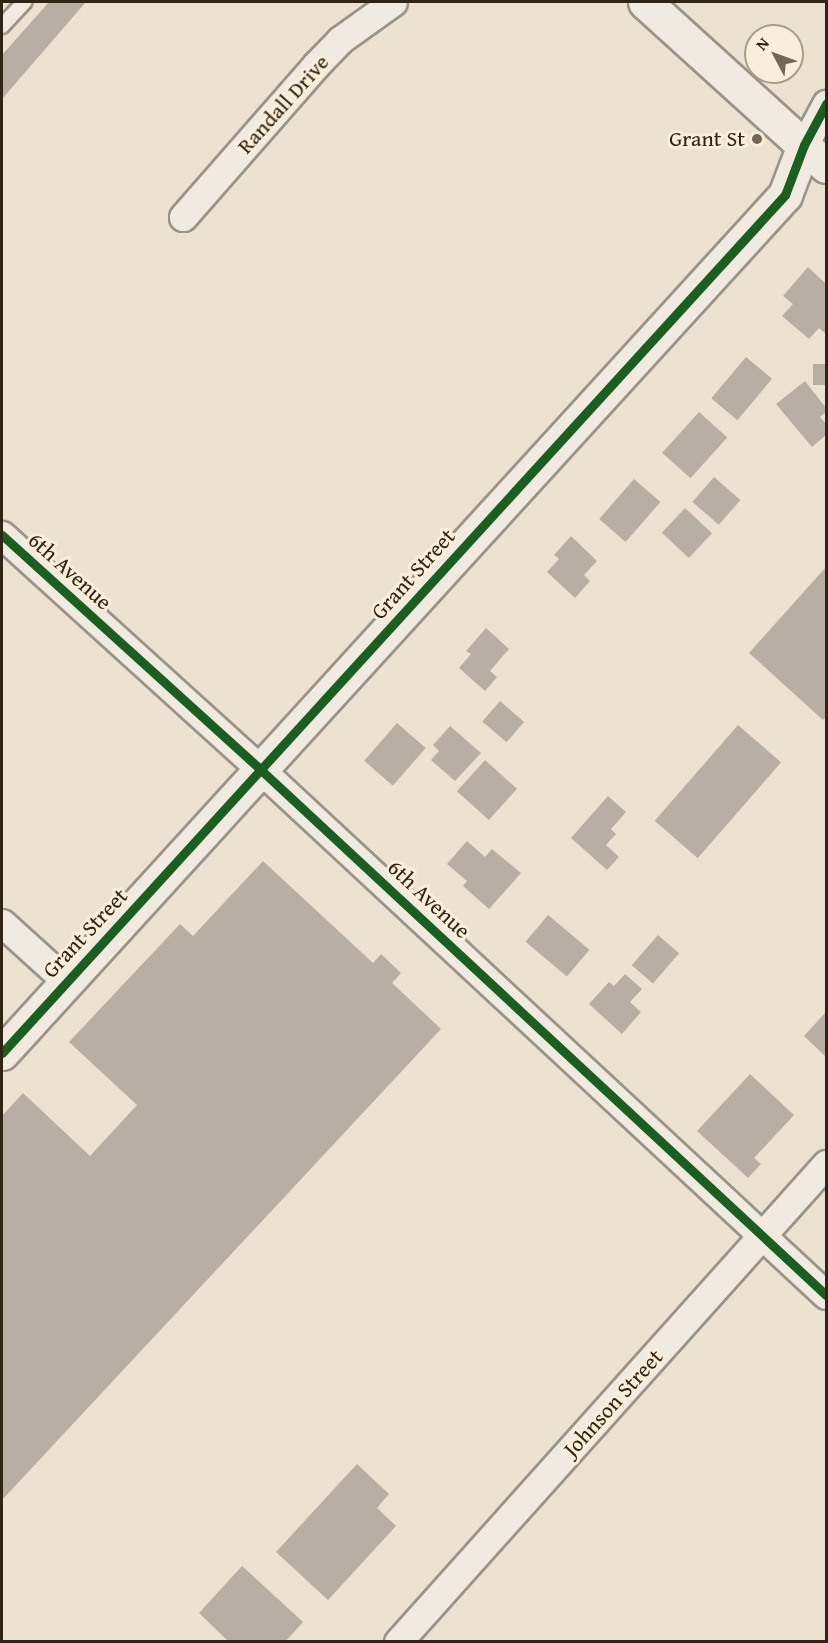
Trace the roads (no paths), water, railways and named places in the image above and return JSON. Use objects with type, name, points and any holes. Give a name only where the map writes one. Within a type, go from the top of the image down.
[{"type":"street","name":"Randall Drive","points":[[183,217],[316,64],[340,40],[393,2]]},
{"type":"street","points":[[645,2],[815,156]]},
{"type":"street","name":"Grant Street","points":[[2,1053],[785,195],[815,156],[826,104]]},
{"type":"street","name":"6th Avenue","points":[[2,535],[261,770],[826,1295]]},
{"type":"street","points":[[2,923],[67,982]]},
{"type":"street","name":"Johnson Street","points":[[398,1641],[826,1164]]},
{"type":"lane","points":[[2,26],[24,2]]},
{"type":"place","name":"Grant St","points":[[757,139]]}]
